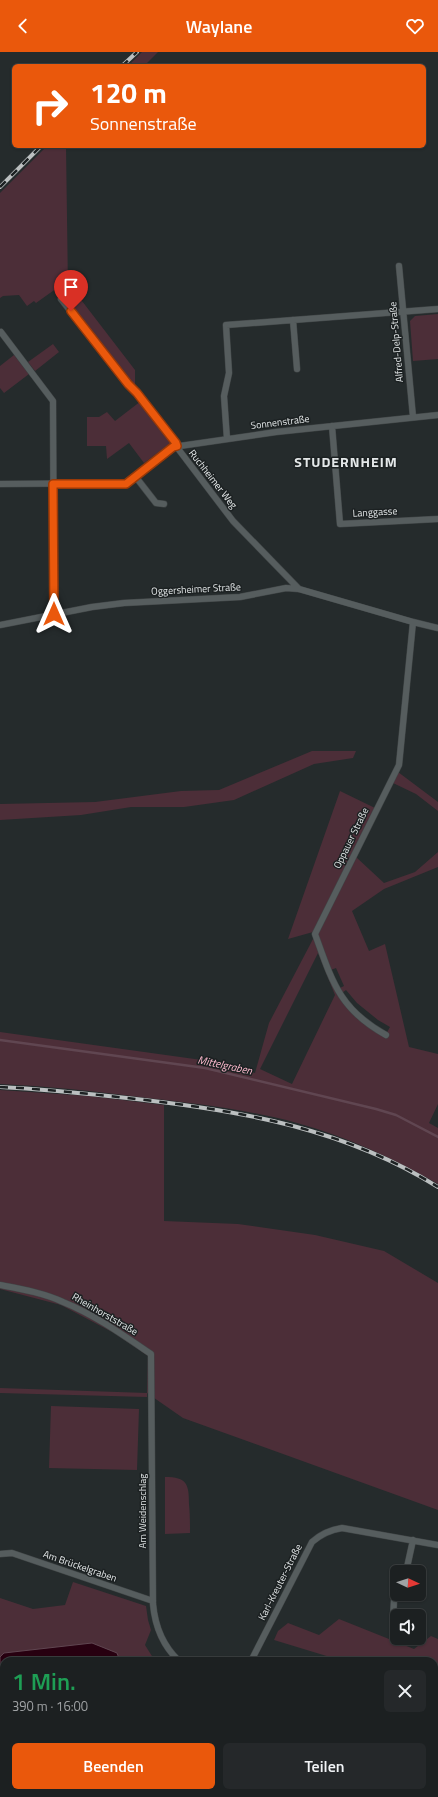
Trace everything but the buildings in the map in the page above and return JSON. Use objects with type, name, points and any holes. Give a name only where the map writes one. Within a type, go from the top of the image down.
[{"type":"street","name":"Alfred-Delp-Straße","points":[[399,266],[413,417]]},
{"type":"street","name":"Ruchheimer Weg","points":[[61,299],[176,443],[233,521],[299,589]]},
{"type":"street","points":[[227,439],[224,396],[229,373],[226,325],[438,308]]},
{"type":"street","points":[[293,320],[297,369]]},
{"type":"street","points":[[1,332],[53,401],[54,614]]},
{"type":"street","name":"Sonnenstraße","points":[[0,484],[126,484],[173,447],[177,446],[332,426],[438,415]]},
{"type":"street","name":"Langgasse","points":[[332,426],[340,524],[438,519]]},
{"type":"street","points":[[135,476],[156,503],[164,504]]},
{"type":"street","name":"Oggersheimer Straße","points":[[0,625],[54,614],[124,603],[240,598],[286,588],[299,589],[438,628]]},
{"type":"street","name":"Oppauer Straße","points":[[386,1034],[374,1028],[351,1010],[339,995],[327,969],[315,934],[399,765],[413,622]]},
{"type":"street","name":"Rheinhorststraße","points":[[0,1285],[62,1301],[109,1326],[151,1354]]},
{"type":"street","name":"Am Weidenschlag","points":[[151,1354],[154,1615],[158,1629],[170,1652],[175,1657]]},
{"type":"street","name":"Karl-Kreuter-Straße","points":[[253,1657],[312,1542],[320,1535],[331,1530],[342,1528],[438,1545]]},
{"type":"street","points":[[408,1565],[413,1540]]},
{"type":"street","name":"Am Brückelgraben","points":[[0,1554],[12,1553],[153,1601]]},
{"type":"shaded area","points":[[142,52],[158,52],[146,64],[130,64]]},
{"type":"shaded area","points":[[45,148],[66,148],[68,288],[57,288],[36,303],[34,301],[27,306],[19,295],[3,296],[0,298],[0,193]]},
{"type":"shaded area","points":[[72,288],[135,370],[135,389],[72,307]]},
{"type":"shaded area","points":[[438,314],[438,359],[413,361],[410,321],[415,316]]},
{"type":"shaded area","points":[[53,344],[59,352],[35,371],[28,362]]},
{"type":"shaded area","points":[[14,355],[29,374],[4,393],[0,388],[0,366]]},
{"type":"shaded area","points":[[141,401],[172,442],[144,463],[129,443],[107,459],[106,446],[87,446],[87,417],[99,417],[107,412],[115,421]]},
{"type":"shaded area","points":[[312,751],[356,751],[353,758],[314,764],[234,800],[184,807],[131,807],[81,815],[0,820],[0,804],[95,802],[181,791],[219,790]]},
{"type":"shaded area","points":[[398,772],[438,802],[438,811],[416,794],[393,783]]},
{"type":"shaded area","points":[[340,791],[375,808],[313,932],[288,939]]},
{"type":"shaded area","points":[[438,852],[438,867],[384,889],[352,911],[369,951],[385,944],[409,1047],[438,1054],[438,1104],[429,1123],[438,1128],[438,1184],[404,1165],[352,1142],[316,1129],[277,1118],[238,1110],[179,1102],[70,1089],[0,1084],[0,1032],[209,1061],[255,1073],[269,1023],[356,857],[384,883],[415,872]],"holes":[[[318,953],[335,995],[292,1084],[260,1069]],[[336,968],[344,986],[336,990],[328,971]],[[346,990],[357,1003],[378,1020],[390,1027],[386,1034],[351,1010],[339,995]]]},
{"type":"shaded area","points":[[0,1090],[89,1096],[164,1105],[164,1221],[238,1224],[315,1235],[384,1251],[438,1283],[438,1510],[183,1418],[147,1393],[148,1356],[114,1333],[61,1305],[0,1289]]},
{"type":"shaded area","points":[[0,1388],[147,1393],[147,1397],[0,1393]]},
{"type":"shaded area","points":[[51,1406],[139,1409],[137,1470],[49,1468]]},
{"type":"shaded area","points":[[165,1477],[178,1478],[185,1483],[187,1487],[189,1497],[190,1533],[165,1534]]},
{"type":"shaded area","points":[[73,1582],[146,1606],[151,1630],[145,1645],[152,1657],[0,1657],[0,1598],[33,1609],[65,1605]]},
{"type":"shaded area","points":[[339,1619],[390,1639],[390,1645],[404,1645],[414,1649],[419,1645],[426,1645],[426,1640],[431,1636],[438,1639],[438,1657],[330,1657],[274,1640],[278,1631],[288,1623],[319,1635]]},
{"type":"shaded area","points":[[92,1643],[117,1653],[118,1657],[0,1657],[4,1653]]},
{"type":"waterway","name":"Mittelgraben","points":[[0,1040],[205,1068],[376,1109],[396,1115],[438,1137]]},
{"type":"railway","points":[[124,64],[137,52]]},
{"type":"railway","points":[[0,187],[39,148]]},
{"type":"railway","points":[[0,1087],[51,1090],[136,1099],[254,1117],[330,1137],[367,1150],[403,1167],[438,1187]]},
{"type":"district","name":"STUDERNHEIM","points":[[346,461]]},
{"type":"route","points":[[54,614],[53,484],[126,484],[173,447],[177,446],[137,393],[128,384],[71,311]]}]
